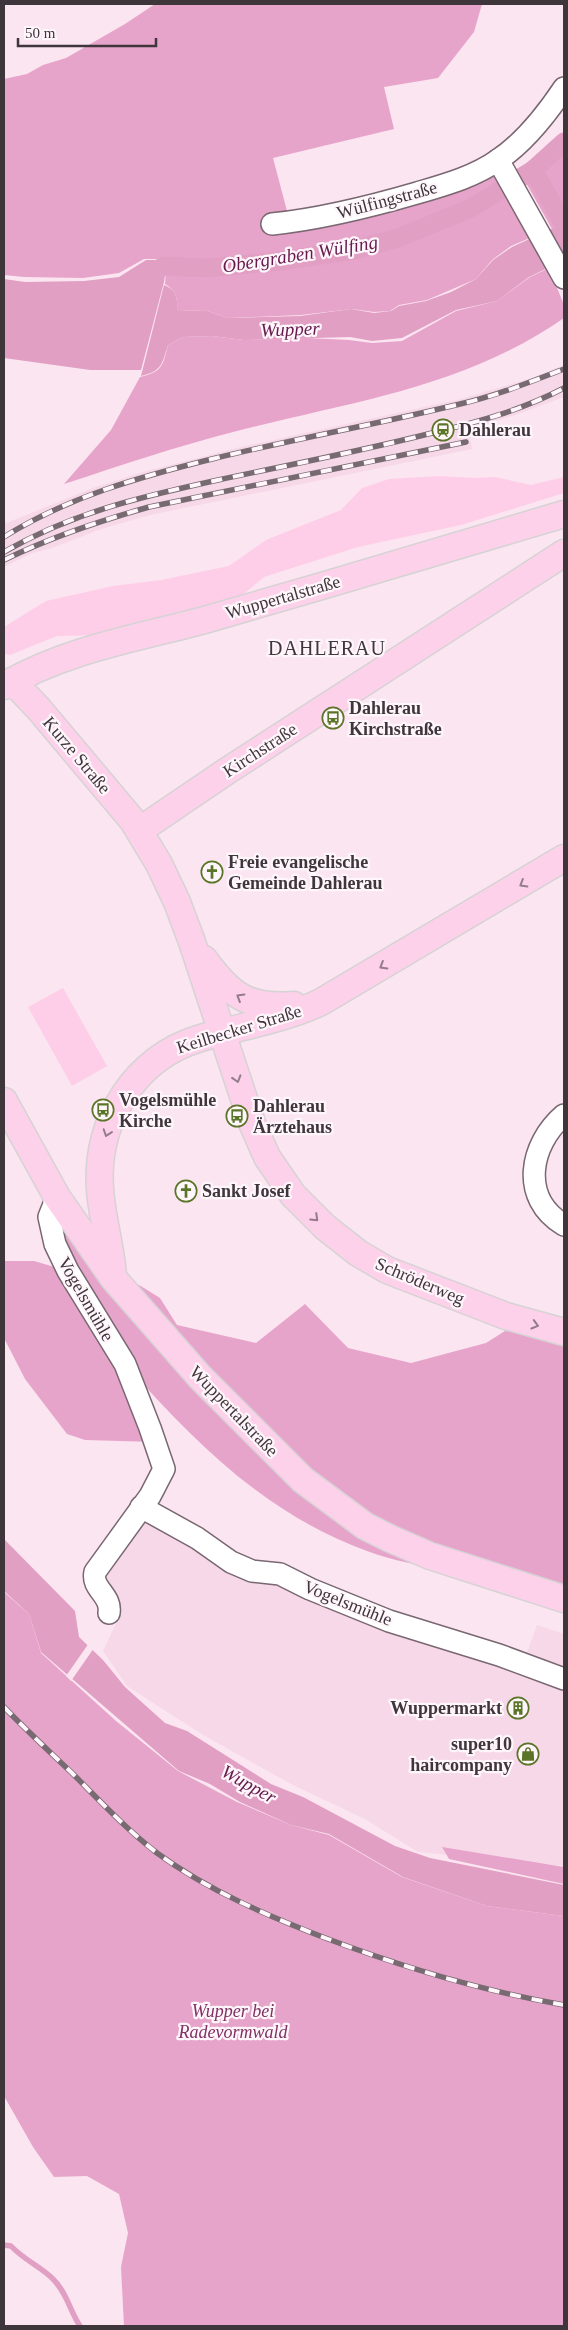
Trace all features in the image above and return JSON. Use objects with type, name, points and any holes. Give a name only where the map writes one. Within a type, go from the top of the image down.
[{"type":"main road","name":"Wuppertalstraße","points":[[8,684],[38,667],[72,655],[286,596],[564,514]]},
{"type":"main road","name":"Kirchstraße","points":[[140,830],[227,771],[564,553]]},
{"type":"main road","name":"Kurze Straße","points":[[8,684],[38,708],[140,830]]},
{"type":"main road","points":[[140,830],[177,902],[221,1032]]},
{"type":"main road","name":"Keilbecker Straße","points":[[114,1279],[100,1190],[99,1170],[105,1141],[114,1114],[125,1094],[150,1063],[189,1042],[294,1014],[321,1002],[564,858]]},
{"type":"main road","name":"Keilbecker Straße","points":[[192,942],[217,977],[240,998],[259,1005],[321,1002]]},
{"type":"main road","name":"Schröderweg","points":[[221,1032],[246,1108],[267,1157],[293,1195],[325,1228],[358,1253],[387,1270],[506,1316],[564,1332]]},
{"type":"main road","name":"Wuppertalstraße","points":[[4,1101],[57,1197],[114,1279],[231,1410],[303,1480],[342,1511],[365,1526],[430,1556],[564,1599]]},
{"type":"street","name":"Wülfingstraße","points":[[272,224],[344,212],[387,202],[448,184],[500,165],[540,122],[564,88]]},
{"type":"street","points":[[500,165],[564,278]]},
{"type":"street","points":[[564,1114],[547,1132],[539,1146],[535,1159],[534,1174],[542,1201],[552,1215],[564,1225]]},
{"type":"street","name":"Vogelsmühle","points":[[57,1197],[49,1217],[55,1244],[68,1271],[125,1364],[160,1453],[164,1469],[150,1496],[95,1572],[95,1584],[109,1602],[109,1613]]},
{"type":"street","name":"Vogelsmühle","points":[[142,1507],[197,1538],[231,1562],[252,1570],[280,1574],[310,1589],[389,1621],[499,1655],[564,1678]]},
{"type":"shaded area","points":[[564,365],[564,397],[515,415],[468,429],[472,449],[150,515],[101,529],[52,548],[32,553],[4,567],[4,524],[93,488],[143,472],[241,447],[461,399],[532,378]]},
{"type":"shaded area","points":[[439,476],[495,477],[531,485],[564,477],[564,493],[461,525],[358,547],[264,577],[240,597],[100,635],[57,636],[10,655],[4,654],[4,627],[46,601],[113,586],[161,580],[229,566],[266,540],[341,510],[362,488],[389,479]]},
{"type":"shaded area","points":[[63,988],[107,1066],[72,1086],[28,1007]]},
{"type":"shaded area","points":[[149,1515],[250,1574],[522,1667],[537,1625],[564,1634],[564,1866],[418,1852],[365,1819],[291,1784],[200,1733],[127,1686],[103,1651],[121,1613],[101,1578]]},
{"type":"green space","points":[[155,4],[482,4],[474,32],[438,78],[384,87],[394,129],[273,158],[292,230],[493,171],[532,237],[511,246],[492,260],[476,279],[427,300],[399,305],[390,311],[374,312],[352,309],[301,315],[228,318],[207,311],[177,310],[176,295],[165,284],[167,259],[144,259],[119,273],[83,278],[4,275],[4,79],[27,74],[43,65],[66,58],[125,24]]},
{"type":"green space","points":[[564,150],[564,223],[552,229],[525,181]]},
{"type":"green space","points":[[549,268],[564,305],[564,318],[526,342],[487,361],[447,377],[406,390],[215,437],[64,484],[111,430],[140,377],[157,370],[163,363],[168,345],[183,337],[212,336],[244,340],[307,338],[372,343],[402,341],[456,311],[497,301],[530,277]]},
{"type":"green space","points":[[57,1197],[114,1279],[139,1285],[160,1298],[177,1325],[256,1343],[305,1304],[348,1348],[411,1363],[486,1343],[511,1327],[564,1340],[564,1587],[538,1588],[504,1584],[377,1554],[331,1536],[265,1497],[235,1474],[179,1422],[126,1365],[155,1442],[85,1440],[67,1434],[25,1379],[4,1338],[4,1261],[34,1261],[68,1271]]},
{"type":"green space","name":"Wupper bei Radevormwald","points":[[4,1592],[29,1614],[41,1653],[116,1721],[178,1771],[237,1802],[291,1825],[329,1835],[402,1877],[487,1906],[564,1916],[564,2326],[124,2326],[121,2267],[128,2233],[119,2194],[87,2176],[54,2177],[33,2147],[4,2096]]},
{"type":"green space","points":[[442,1847],[564,1867],[564,1884],[449,1859]]},
{"type":"water","name":"Wupper","points":[[564,223],[564,260],[529,277],[497,301],[456,310],[402,338],[372,341],[350,337],[244,340],[212,336],[183,337],[168,345],[162,362],[157,369],[141,376],[164,285],[174,292],[177,310],[207,311],[228,318],[300,316],[351,309],[374,313],[391,311],[399,306],[426,301],[451,292],[476,279],[493,260],[512,247]]},
{"type":"water","points":[[146,260],[167,260],[164,282],[141,370],[90,370],[4,358],[4,279],[25,282],[84,281],[119,277]]},
{"type":"water","name":"Wupper","points":[[4,1539],[75,1611],[79,1637],[103,1660],[125,1687],[165,1723],[187,1731],[271,1784],[303,1797],[395,1846],[430,1858],[564,1885],[564,1916],[487,1906],[403,1877],[329,1834],[291,1825],[240,1802],[210,1784],[179,1771],[41,1652],[29,1614],[4,1591]]},
{"type":"pier","points":[[89,1643],[94,1648],[71,1681],[66,1676]]},
{"type":"waterway","name":"Obergraben Wülfing","points":[[144,277],[164,266],[207,268],[281,261],[354,250],[398,238],[471,208],[533,170],[564,142]]},
{"type":"waterway","points":[[533,170],[564,224]]},
{"type":"waterway","points":[[4,2245],[11,2246],[58,2284],[80,2326]]},
{"type":"railway","points":[[4,537],[53,510],[131,481],[243,452],[473,401],[564,369]]},
{"type":"railway","points":[[4,552],[56,526],[108,507],[189,486],[405,440],[499,415],[564,388]]},
{"type":"railway","points":[[4,560],[75,530],[149,507],[466,442]]},
{"type":"railway","points":[[4,1707],[145,1844],[177,1867],[218,1891],[283,1921],[386,1960],[474,1986],[564,2005]]},
{"type":"place","name":"Dahlerau","points":[[443,430]]},
{"type":"place","name":"Dahlerau Kirchstraße","points":[[333,718]]},
{"type":"place","name":"Freie evangelische Gemeinde Dahlerau","points":[[212,872]]},
{"type":"place","name":"Vogelsmühle Kirche","points":[[103,1110]]},
{"type":"place","name":"Dahlerau Ärztehaus","points":[[237,1116]]},
{"type":"place","name":"Sankt Josef","points":[[186,1191]]},
{"type":"place","name":"Wuppermarkt","points":[[518,1708]]},
{"type":"place","name":"super10 haircompany","points":[[528,1754]]},
{"type":"district","name":"DAHLERAU","points":[[327,648]]}]
